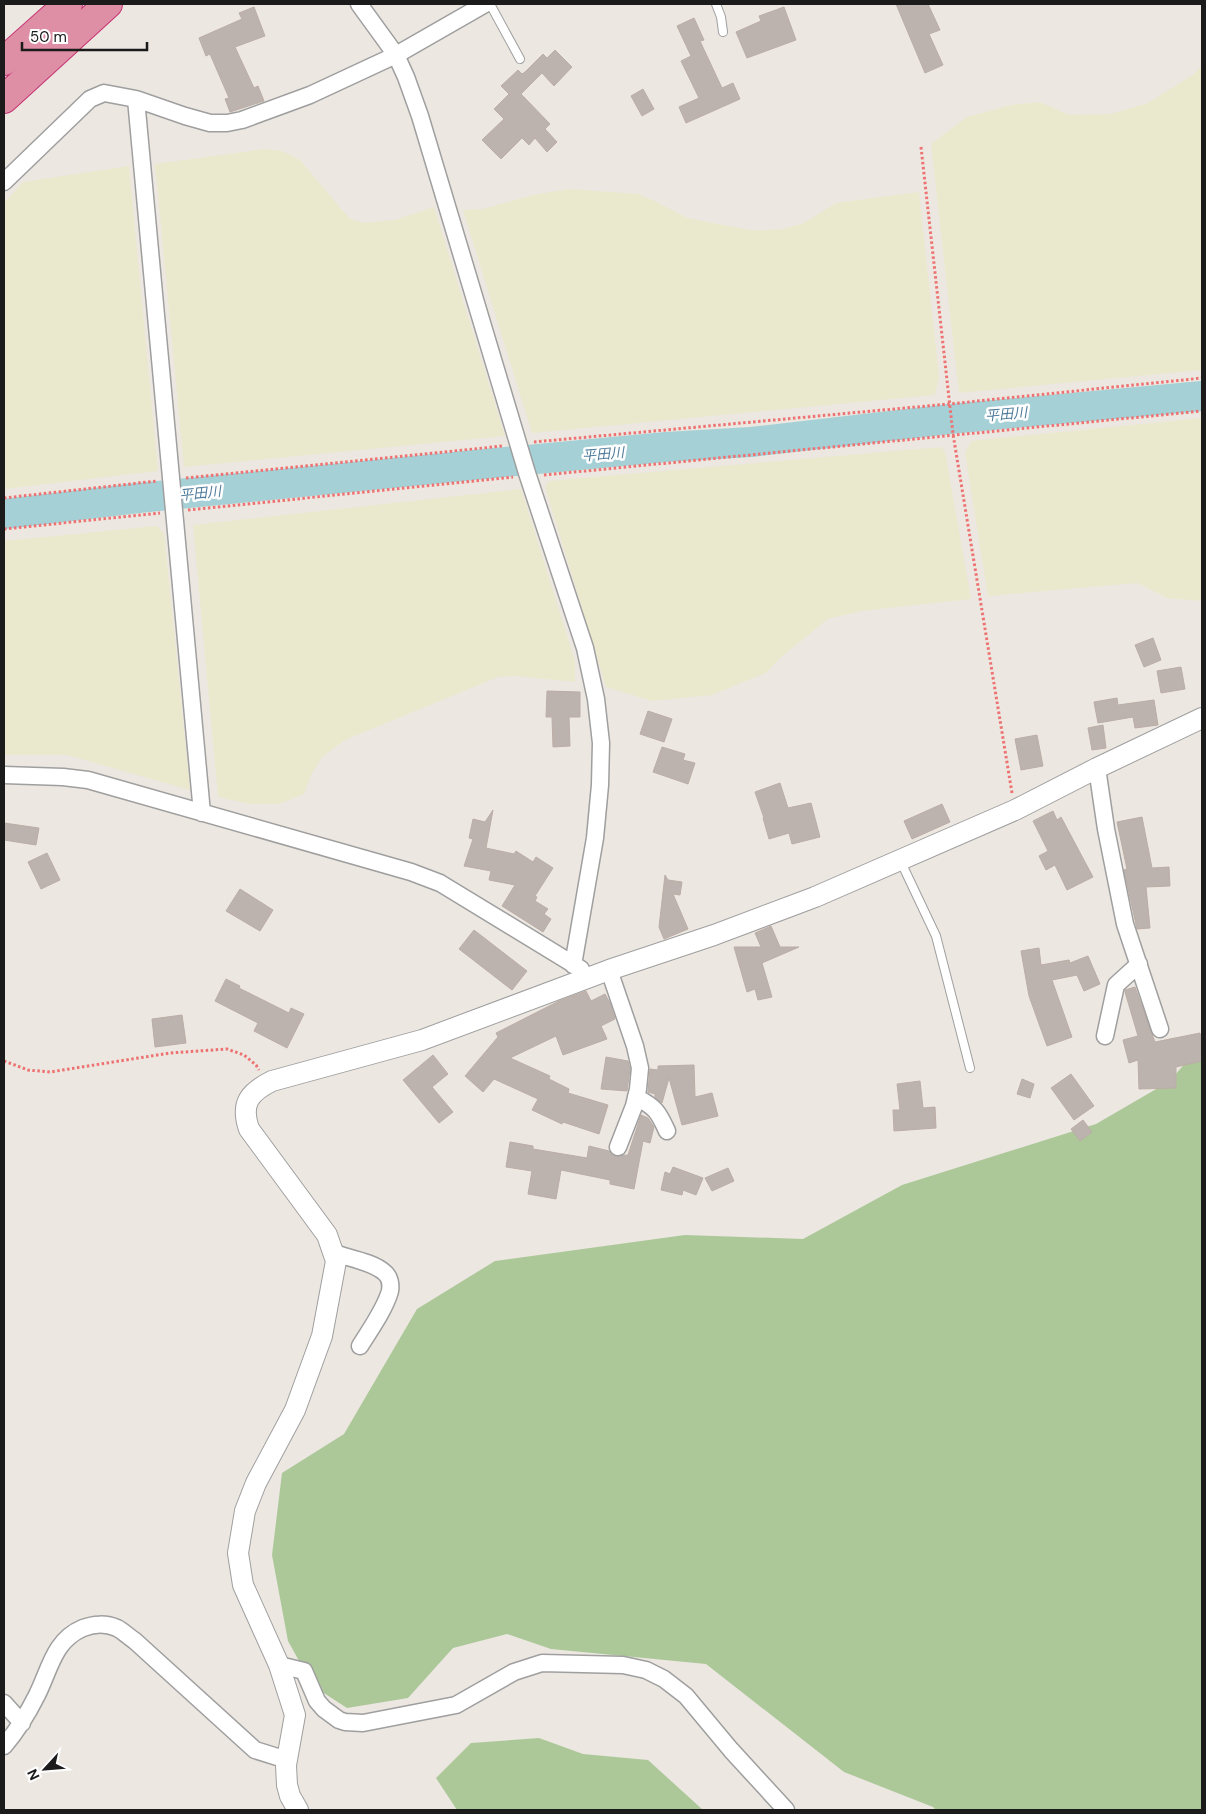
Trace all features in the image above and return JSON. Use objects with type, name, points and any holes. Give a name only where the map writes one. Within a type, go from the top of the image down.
[{"type":"highway","points":[[4,60],[68,4]]},
{"type":"highway","points":[[4,99],[108,4]]},
{"type":"street","points":[[359,4],[396,55],[420,116],[528,475],[585,648],[596,699],[601,743],[600,785],[595,838],[573,965]]},
{"type":"street","points":[[4,182],[90,99],[104,93],[136,99],[210,123],[227,123],[275,109],[396,55],[485,4]]},
{"type":"street","points":[[136,99],[202,813]]},
{"type":"street","points":[[298,1810],[290,1796],[287,1785],[287,1760],[295,1715],[279,1665],[243,1584],[238,1553],[245,1511],[256,1483],[295,1410],[322,1336],[336,1261],[327,1235],[249,1129],[244,1116],[246,1106],[252,1094],[267,1083],[422,1040],[796,904],[1015,810],[1096,768],[1202,718]]},
{"type":"street","points":[[1096,768],[1124,924],[1160,1029]]},
{"type":"street","points":[[4,775],[63,777],[88,780],[369,859],[440,882],[573,965],[602,973]]},
{"type":"street","points":[[1105,1036],[1116,985],[1139,964]]},
{"type":"street","points":[[602,973],[635,1046],[640,1068],[636,1097],[618,1147]]},
{"type":"street","points":[[636,1097],[648,1102],[654,1108],[667,1131]]},
{"type":"street","points":[[334,1253],[369,1264],[385,1272],[390,1282],[390,1290],[378,1316],[360,1346]]},
{"type":"street","points":[[4,1746],[22,1723],[61,1643],[71,1633],[93,1624],[116,1627],[136,1641],[255,1750],[287,1760]]},
{"type":"street","points":[[279,1665],[304,1671],[317,1701],[333,1716],[345,1722],[363,1723],[456,1705],[514,1672],[542,1663],[623,1665],[646,1670],[664,1679],[686,1696],[731,1750],[786,1810]]},
{"type":"street","points":[[4,1703],[22,1723]]},
{"type":"lane","points":[[490,4],[520,59]]},
{"type":"lane","points":[[716,4],[721,17],[723,32]]},
{"type":"lane","points":[[900,860],[936,936],[970,1068]]},
{"type":"path","points":[[921,147],[952,429],[1015,810]]},
{"type":"path","points":[[4,498],[519,445],[949,406],[1202,378]]},
{"type":"path","points":[[4,529],[174,509],[1202,411]]},
{"type":"path","points":[[4,1061],[28,1070],[50,1072],[170,1053],[227,1049],[244,1055],[256,1065],[267,1083]]},
{"type":"green space","points":[[1202,65],[1202,370],[959,393],[931,144],[967,117],[1011,105],[1040,102],[1069,115],[1111,114],[1148,103],[1194,74]]},
{"type":"green space","points":[[265,149],[281,151],[299,159],[349,218],[363,223],[395,220],[434,207],[505,436],[184,467],[155,164]]},
{"type":"green space","points":[[129,166],[158,471],[4,489],[4,203],[23,182]]},
{"type":"green space","points":[[569,189],[638,194],[687,218],[750,230],[783,229],[804,223],[836,203],[919,192],[939,377],[935,395],[532,433],[463,210],[483,209],[533,195]]},
{"type":"green space","points":[[1202,418],[1202,601],[1167,598],[1137,583],[988,596],[965,453],[971,441]]},
{"type":"green space","points":[[941,447],[945,451],[971,599],[861,611],[828,619],[780,658],[766,673],[712,695],[652,701],[606,687],[545,487],[548,481]]},
{"type":"green space","points":[[521,489],[575,661],[575,682],[516,676],[498,677],[345,740],[322,757],[312,773],[304,794],[279,804],[249,804],[218,797],[193,525]]},
{"type":"green space","points":[[157,526],[164,533],[190,790],[67,755],[4,755],[4,541]]},
{"type":"green space","points":[[1202,1043],[1202,1810],[936,1810],[933,1807],[844,1772],[706,1664],[551,1649],[507,1634],[453,1648],[408,1698],[347,1708],[313,1686],[288,1641],[272,1555],[282,1473],[344,1434],[417,1309],[495,1261],[685,1235],[803,1239],[902,1185],[1096,1124],[1170,1081]]},
{"type":"green space","points":[[539,1738],[583,1754],[648,1760],[703,1810],[457,1810],[436,1778],[471,1743]]},
{"type":"building","points":[[896,4],[928,4],[940,30],[929,34],[943,65],[925,73]]},
{"type":"building","points":[[254,7],[265,36],[235,47],[254,88],[258,86],[264,101],[230,112],[225,99],[229,98],[210,54],[206,56],[199,38],[242,19],[239,13]]},
{"type":"building","points":[[784,7],[796,40],[747,58],[736,32],[761,21],[759,16]]},
{"type":"building","points":[[694,18],[704,40],[700,41],[722,88],[733,83],[740,99],[686,123],[679,107],[699,98],[681,61],[691,56],[677,26]]},
{"type":"building","points":[[555,50],[572,67],[554,86],[542,73],[521,94],[550,124],[545,129],[557,142],[547,152],[535,138],[529,145],[522,138],[501,159],[482,140],[504,119],[494,109],[509,94],[501,86],[518,70],[522,74],[543,54],[547,58]]},
{"type":"building","points":[[643,89],[654,109],[642,116],[631,96]]},
{"type":"building","points":[[1153,638],[1161,660],[1144,667],[1135,645]]},
{"type":"building","points":[[1181,667],[1185,689],[1161,693],[1157,671]]},
{"type":"building","points":[[547,691],[580,692],[580,717],[569,717],[570,746],[553,747],[552,717],[546,717]]},
{"type":"building","points":[[1117,698],[1118,705],[1154,700],[1158,725],[1135,728],[1133,717],[1098,723],[1094,702]]},
{"type":"building","points":[[648,711],[672,719],[664,742],[640,734]]},
{"type":"building","points":[[1103,725],[1106,748],[1092,750],[1088,728]]},
{"type":"building","points":[[1037,735],[1043,766],[1021,770],[1015,739]]},
{"type":"building","points":[[662,747],[685,754],[683,760],[695,763],[688,784],[653,772]]},
{"type":"building","points":[[780,783],[788,808],[811,803],[820,837],[792,844],[789,833],[769,839],[755,792]]},
{"type":"building","points":[[942,804],[950,822],[912,839],[904,821]]},
{"type":"building","points":[[493,810],[486,848],[514,854],[516,851],[533,862],[536,857],[553,868],[535,896],[537,897],[535,901],[548,909],[544,914],[551,919],[543,932],[502,906],[515,885],[489,880],[491,871],[464,866],[473,839],[469,838],[473,819],[485,822]]},
{"type":"building","points":[[1053,811],[1057,820],[1061,817],[1093,877],[1067,890],[1055,865],[1046,870],[1039,856],[1048,851],[1033,821]]},
{"type":"building","points":[[1142,817],[1152,868],[1169,867],[1170,886],[1146,887],[1150,928],[1137,929],[1124,870],[1127,869],[1117,822]]},
{"type":"building","points":[[4,823],[39,828],[36,845],[4,840]]},
{"type":"building","points":[[47,853],[60,880],[41,889],[28,862]]},
{"type":"building","points":[[665,875],[668,880],[682,882],[680,895],[673,894],[688,929],[664,939],[659,927]]},
{"type":"building","points":[[240,889],[273,910],[260,931],[226,911]]},
{"type":"building","points":[[771,926],[780,947],[799,947],[762,963],[772,997],[758,1000],[755,989],[747,992],[734,947],[761,947],[755,933]]},
{"type":"building","points":[[474,930],[527,971],[512,990],[459,949]]},
{"type":"building","points":[[1039,948],[1041,965],[1069,960],[1070,963],[1088,956],[1100,984],[1084,991],[1077,975],[1052,980],[1072,1037],[1047,1046],[1029,996],[1021,951]]},
{"type":"building","points":[[226,979],[240,986],[239,988],[289,1013],[291,1008],[304,1014],[287,1048],[254,1031],[258,1023],[215,1001]]},
{"type":"building","points":[[1135,987],[1155,1042],[1200,1033],[1202,1061],[1176,1067],[1176,1088],[1139,1089],[1138,1060],[1129,1063],[1123,1040],[1138,1036],[1125,992],[1125,990]]},
{"type":"building","points":[[586,991],[591,1001],[605,994],[610,1003],[615,1019],[601,1026],[607,1039],[563,1055],[556,1036],[510,1058],[550,1076],[549,1079],[569,1089],[568,1093],[608,1105],[599,1134],[563,1122],[562,1124],[532,1110],[538,1099],[494,1079],[483,1092],[465,1076],[498,1037],[496,1033],[559,1001]]},
{"type":"building","points":[[182,1015],[186,1043],[155,1047],[152,1019]]},
{"type":"building","points":[[433,1055],[448,1074],[432,1087],[453,1112],[439,1123],[403,1080]]},
{"type":"building","points":[[606,1057],[628,1061],[630,1069],[627,1091],[601,1089]]},
{"type":"building","points":[[694,1065],[695,1097],[712,1093],[718,1116],[682,1125],[669,1078],[662,1103],[655,1097],[655,1094],[648,1092],[650,1069],[658,1070],[658,1066]]},
{"type":"building","points":[[1071,1074],[1094,1106],[1074,1120],[1051,1088]]},
{"type":"building","points":[[1022,1079],[1034,1084],[1030,1098],[1017,1094]]},
{"type":"building","points":[[920,1081],[923,1108],[935,1107],[936,1128],[894,1131],[893,1110],[900,1110],[897,1084]]},
{"type":"building","points":[[641,1115],[648,1118],[654,1127],[650,1143],[643,1141],[634,1189],[610,1184],[610,1180],[561,1170],[556,1199],[528,1194],[532,1171],[506,1167],[510,1142],[533,1146],[533,1149],[587,1158],[589,1146],[609,1151],[615,1156],[628,1155]]},
{"type":"building","points":[[1083,1120],[1092,1132],[1080,1141],[1071,1129]]},
{"type":"building","points":[[673,1167],[703,1178],[696,1195],[683,1190],[682,1195],[661,1190],[665,1172],[670,1174]]},
{"type":"building","points":[[728,1168],[734,1181],[712,1191],[705,1178]]},
{"type":"waterway","name":"平田川","points":[[4,514],[138,498],[666,447],[751,442],[950,419],[1202,396]]}]
